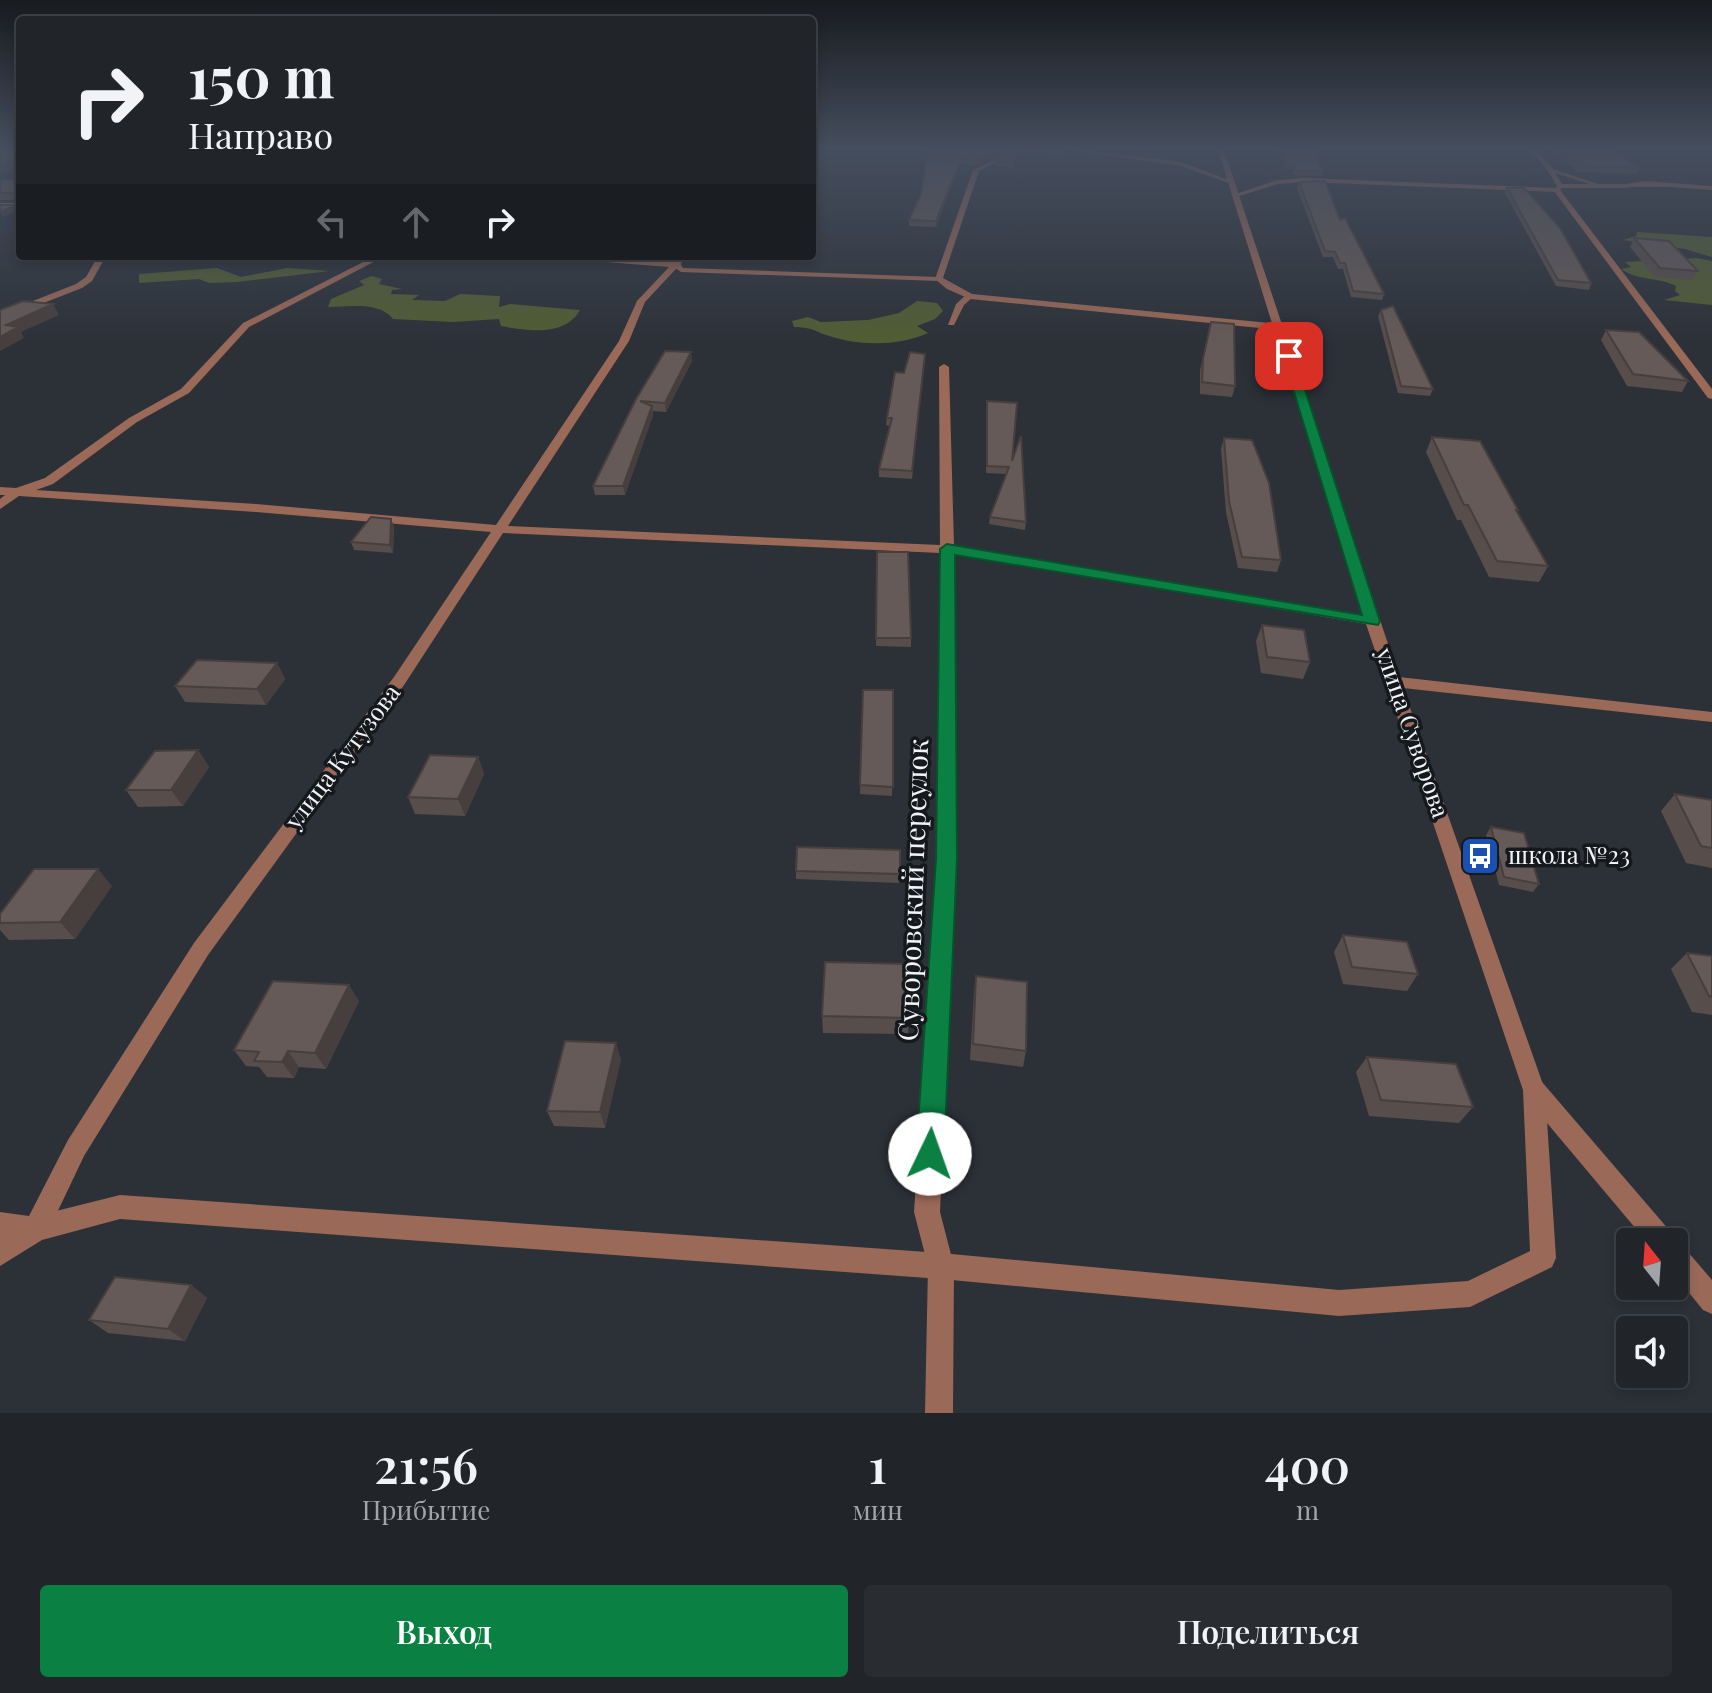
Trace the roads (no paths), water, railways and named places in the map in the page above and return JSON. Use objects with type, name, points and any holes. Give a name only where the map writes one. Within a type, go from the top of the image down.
[{"type":"street","points":[[939,279],[961,213]]},
{"type":"street","name":"улица Суворова","points":[[941,1266],[1339,1303],[1470,1294],[1543,1258],[1534,1090],[1372,621],[1242,213]]},
{"type":"street","points":[[1576,213],[1712,396]]},
{"type":"street","points":[[0,317],[79,286],[89,279],[100,260]]},
{"type":"street","points":[[0,505],[7,492],[49,481],[133,420],[185,391],[246,325],[373,260]]},
{"type":"street","points":[[680,260],[681,270],[939,279],[970,296],[1279,327]]},
{"type":"street","name":"улица Кутузова","points":[[36,1229],[76,1148],[201,949],[399,681],[624,341],[641,301],[680,260]]},
{"type":"street","points":[[951,323],[960,304],[970,296]]},
{"type":"street","name":"Суворовский переулок","points":[[939,1413],[941,1266],[927,1212],[947,859],[944,367]]},
{"type":"street","points":[[7,492],[256,508],[499,529],[947,549],[1372,621]]},
{"type":"street","points":[[1395,682],[1712,717]]},
{"type":"street","name":"улица Суворова","points":[[1534,1090],[1652,1228]]},
{"type":"street","points":[[0,1253],[36,1229],[120,1207],[941,1266]]},
{"type":"street","points":[[0,1225],[36,1229]]},
{"type":"street","points":[[1688,1271],[1712,1301]]},
{"type":"place","name":"школа №23","points":[[1480,856]]}]
